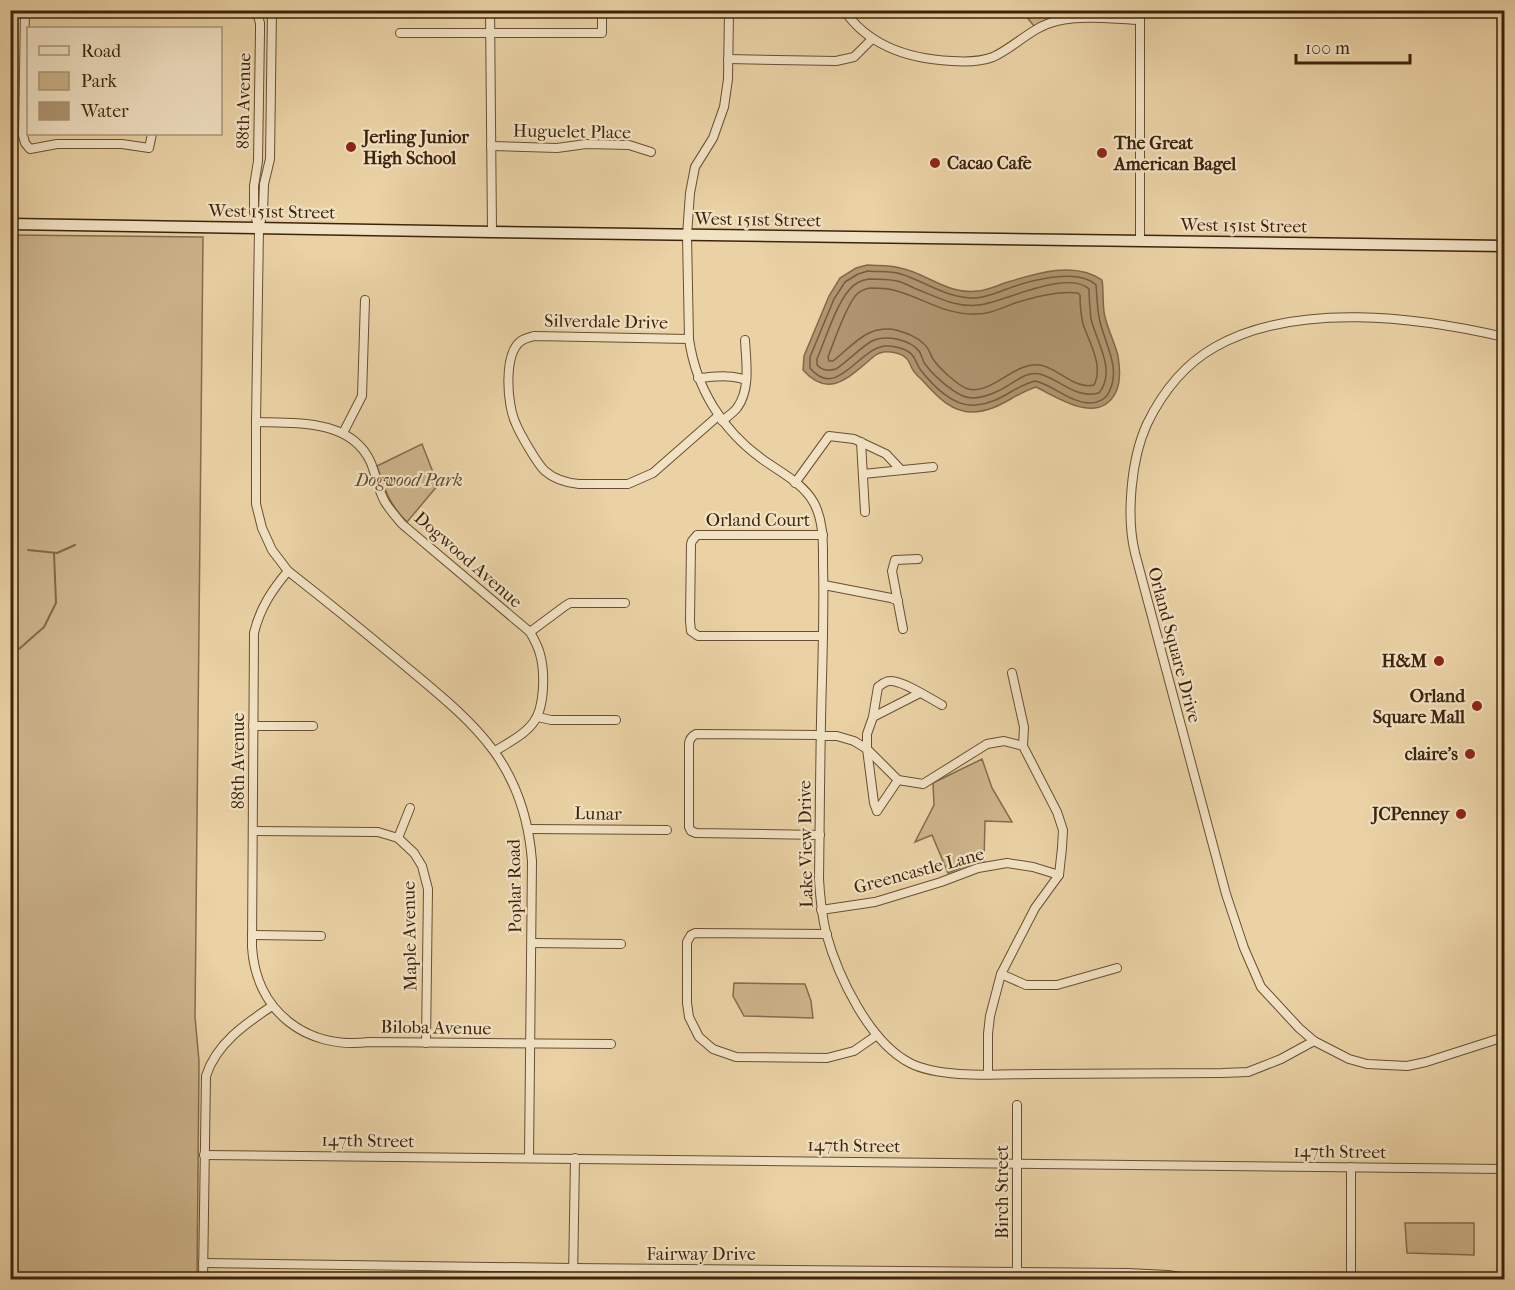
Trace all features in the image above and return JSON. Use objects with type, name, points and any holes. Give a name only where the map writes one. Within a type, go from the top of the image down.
[{"type":"street","points":[[25,10],[23,135],[30,149],[57,144],[122,144],[149,148],[152,135]]},
{"type":"street","name":"88th Avenue","points":[[256,10],[260,32],[258,161],[254,186],[254,212],[259,228]]},
{"type":"street","name":"88th Avenue","points":[[272,10],[270,159],[264,184],[263,212],[259,228],[256,504],[262,528],[272,550],[288,571],[263,605],[254,640],[252,935],[254,968],[261,988],[272,1006]]},
{"type":"street","points":[[490,10],[492,232]]},
{"type":"street","points":[[400,33],[602,33],[602,10]]},
{"type":"street","name":"Lake View Drive","points":[[729,10],[726,95],[720,122],[695,167],[690,193],[687,235],[689,339],[698,378],[720,419],[746,447],[810,497],[819,514],[823,535],[824,585],[820,735],[819,879],[821,910],[827,934],[849,991],[859,1010],[877,1035],[899,1057],[919,1067],[943,1072],[988,1074],[1248,1071],[1281,1059],[1314,1041]]},
{"type":"street","points":[[844,10],[850,19],[872,39],[902,54],[930,60],[974,62],[993,57],[1033,31],[1056,21],[1140,15],[1140,241]]},
{"type":"street","points":[[728,59],[836,61],[854,57],[872,39]]},
{"type":"street","name":"Huguelet Place","points":[[491,146],[557,148],[586,144],[629,145],[651,152]]},
{"type":"street","name":"West 151st Street","points":[[10,224],[1504,246]]},
{"type":"street","points":[[343,433],[362,396],[365,300]]},
{"type":"street","name":"Orland Square Drive","points":[[1504,337],[1451,326],[1366,318],[1311,320],[1261,328],[1230,339],[1198,358],[1176,378],[1156,407],[1138,450],[1134,467],[1131,509],[1133,547],[1226,894],[1244,948],[1261,987],[1314,1041],[1349,1059],[1367,1064],[1407,1066],[1504,1037]]},
{"type":"street","name":"Silverdale Drive","points":[[689,339],[534,336],[524,339],[514,351],[508,379],[515,424],[541,466],[553,477],[579,484],[627,484],[653,473],[720,419]]},
{"type":"street","points":[[720,419],[736,409],[742,398],[746,384],[745,340]]},
{"type":"street","points":[[698,378],[719,376],[741,377],[746,380]]},
{"type":"street","name":"Dogwood Avenue","points":[[256,422],[308,423],[343,433],[362,448],[374,470],[384,500],[402,524],[530,632],[540,651],[542,664],[542,706],[538,717]]},
{"type":"street","points":[[795,483],[829,436],[861,442],[886,454],[901,470]]},
{"type":"street","points":[[861,442],[865,513]]},
{"type":"street","points":[[863,474],[933,467]]},
{"type":"street","name":"Orland Court","points":[[823,535],[701,534],[694,537],[691,544],[690,626],[691,631],[698,636],[823,636]]},
{"type":"street","points":[[903,629],[892,571],[895,560],[918,559]]},
{"type":"street","name":"Poplar Road","points":[[288,571],[451,704],[495,752],[517,791],[529,829],[532,861],[529,1158]]},
{"type":"street","points":[[824,585],[898,601]]},
{"type":"street","points":[[530,632],[570,603],[625,603]]},
{"type":"street","points":[[988,1074],[990,1016],[1001,975],[1035,908],[1059,875],[1063,830],[1057,812],[1023,746],[1024,727],[1012,673]]},
{"type":"street","points":[[898,780],[877,811],[873,803],[867,734],[873,717],[878,687],[891,681],[903,684],[942,705]]},
{"type":"street","points":[[873,717],[920,693]]},
{"type":"street","points":[[495,752],[528,730],[538,717],[552,720],[616,720]]},
{"type":"street","points":[[253,726],[313,726]]},
{"type":"street","points":[[820,835],[696,833],[691,831],[689,827],[690,738],[696,734],[843,737],[867,749],[898,780],[923,783],[987,744],[1004,741],[1023,746]]},
{"type":"street","points":[[253,831],[378,832],[398,838],[410,808]]},
{"type":"street","name":"Lunar","points":[[529,829],[667,830]]},
{"type":"street","name":"Maple Avenue","points":[[398,838],[419,860],[425,872],[428,889],[426,1043]]},
{"type":"street","name":"Greencastle Lane","points":[[821,910],[875,902],[978,868],[1007,863],[1033,867],[1059,875]]},
{"type":"street","points":[[827,934],[695,933],[691,935],[687,942],[689,1017],[699,1037],[713,1049],[736,1057],[826,1058],[854,1051],[877,1035]]},
{"type":"street","points":[[252,935],[321,936]]},
{"type":"street","points":[[532,943],[621,944]]},
{"type":"street","points":[[1001,975],[1026,985],[1057,985],[1117,968]]},
{"type":"street","points":[[203,1280],[204,1086],[209,1065],[225,1042],[272,1006]]},
{"type":"street","name":"Biloba Avenue","points":[[272,1006],[302,1031],[327,1041],[348,1044],[369,1042],[611,1044]]},
{"type":"street","name":"Birch Street","points":[[1017,1105],[1017,1276]]},
{"type":"street","name":"147th Street","points":[[204,1155],[1504,1170]]},
{"type":"street","points":[[573,1280],[575,1158]]},
{"type":"street","points":[[1351,1167],[1351,1280]]},
{"type":"street","name":"Fairway Drive","points":[[203,1263],[797,1270],[909,1275],[1168,1275],[1199,1280]]},
{"type":"street","points":[[797,1270],[797,1279]]},
{"type":"green space","points":[[1086,10],[1086,13],[1064,16],[1034,26],[1024,14],[1010,11]]},
{"type":"green space","points":[[11,235],[203,237],[195,1017],[199,1061],[197,1279],[11,1279]]},
{"type":"green space","name":"Dogwood Park","points":[[422,444],[438,485],[407,522],[392,503],[377,466]]},
{"type":"green space","points":[[982,759],[992,788],[1012,822],[985,821],[984,862],[948,873],[932,835],[915,842],[934,805],[933,783]]},
{"type":"green space","points":[[734,983],[805,984],[811,1001],[813,1018],[744,1016],[733,996]]},
{"type":"green space","points":[[1405,1223],[1474,1223],[1474,1255],[1407,1253]]},
{"type":"water","points":[[867,265],[892,266],[947,287],[967,291],[986,290],[1031,275],[1056,270],[1091,274],[1102,280],[1105,317],[1118,356],[1120,374],[1116,392],[1109,402],[1099,407],[1089,408],[1066,402],[1036,387],[990,409],[964,411],[950,406],[938,397],[915,373],[904,356],[894,352],[883,352],[876,355],[850,376],[835,384],[819,383],[803,370],[804,356],[829,296],[840,278],[856,268]]},
{"type":"waterway","points":[[28,550],[57,553],[75,545]]},
{"type":"waterway","points":[[19,649],[44,627],[56,603],[54,553]]},
{"type":"place","name":"Jerling Junior High School","points":[[351,147]]},
{"type":"place","name":"The Great American Bagel","points":[[1102,153]]},
{"type":"place","name":"Cacao Cafe","points":[[935,163]]},
{"type":"place","name":"H&M","points":[[1439,661]]},
{"type":"place","name":"Orland Square Mall","points":[[1477,706]]},
{"type":"place","name":"claire's","points":[[1470,754]]},
{"type":"place","name":"JCPenney","points":[[1461,814]]}]
